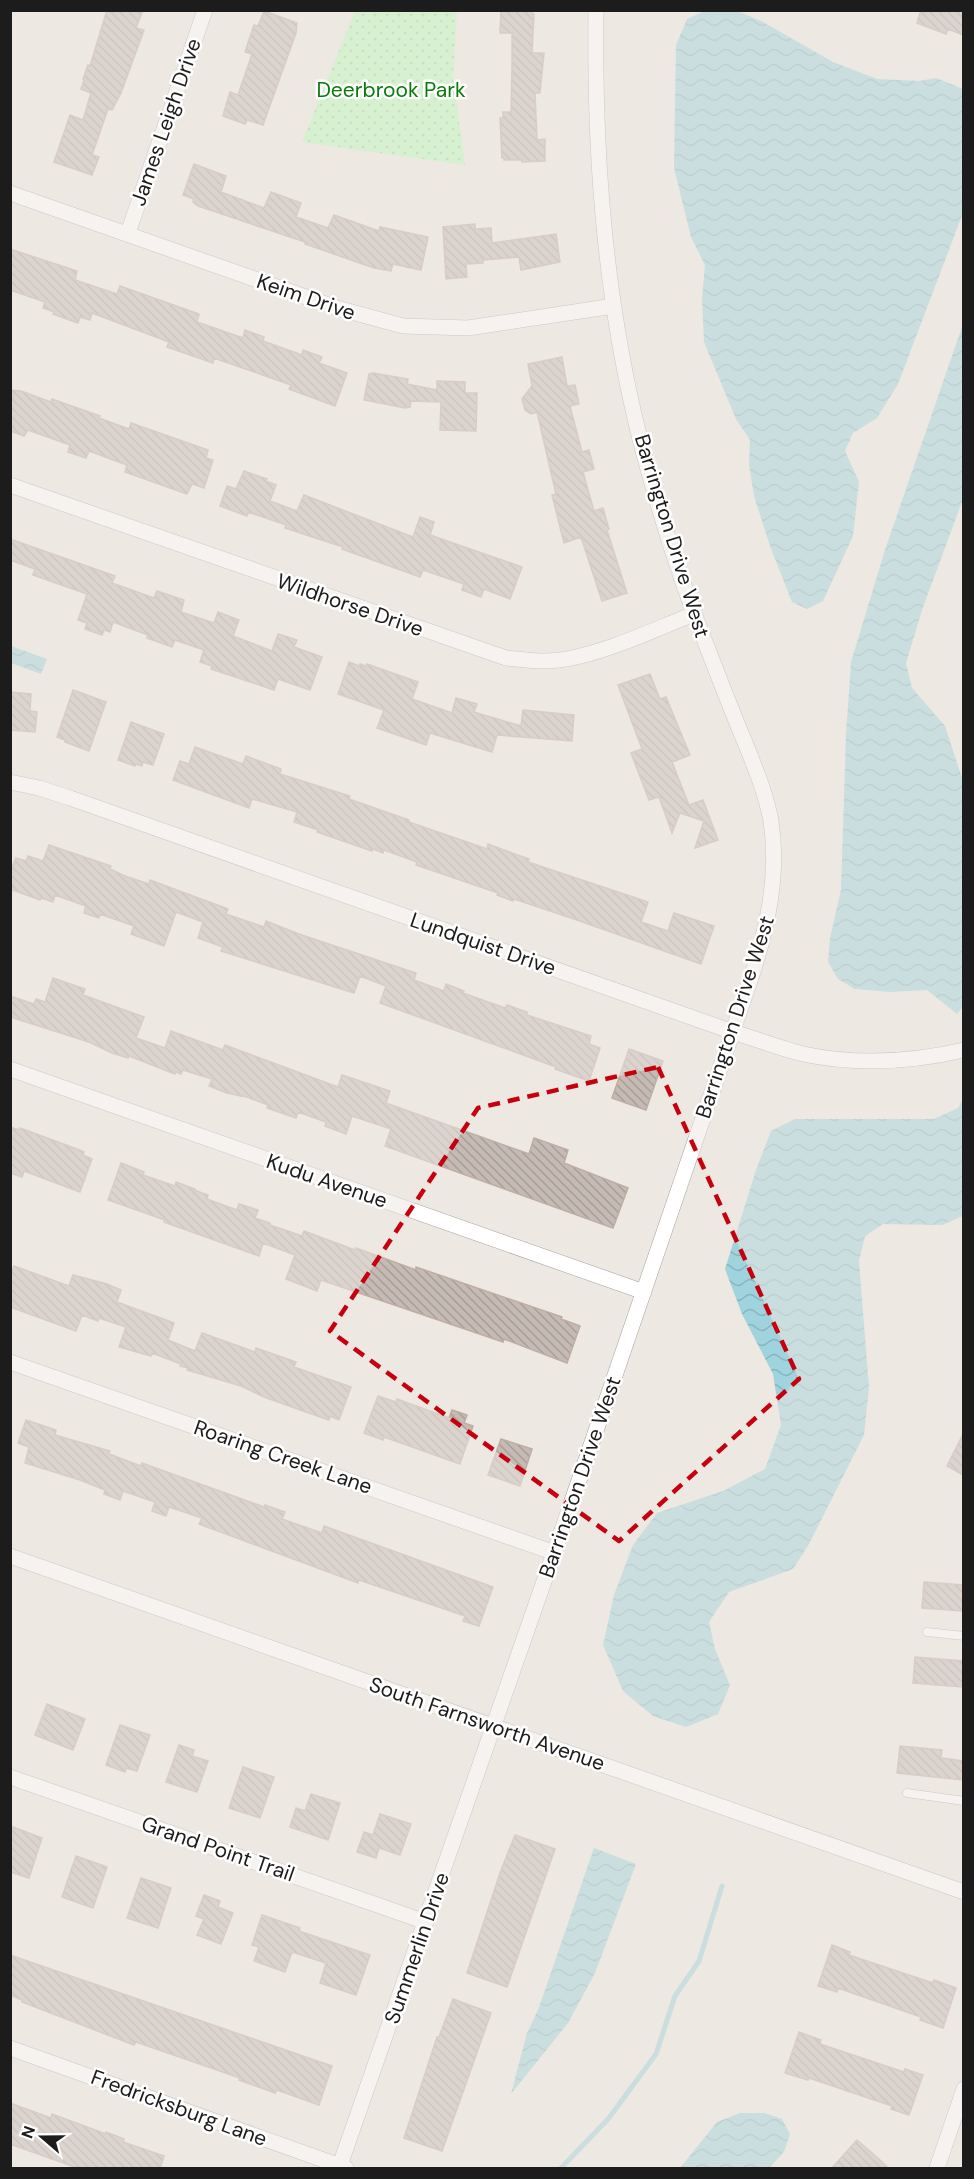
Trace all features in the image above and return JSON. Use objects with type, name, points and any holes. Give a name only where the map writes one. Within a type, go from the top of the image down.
[{"type":"street","name":"James Leigh Drive","points":[[128,233],[204,10]]},
{"type":"street","name":"Barrington Drive West","points":[[494,1727],[733,1032],[764,937],[773,891],[774,852],[771,821],[764,789],[694,614],[642,445],[614,306],[598,167],[595,82],[596,10]]},
{"type":"street","name":"Keim Drive","points":[[10,193],[337,308],[403,326],[468,328],[614,306]]},
{"type":"street","name":"Wildhorse Drive","points":[[10,485],[506,658],[537,661],[565,660],[597,651],[694,614]]},
{"type":"street","name":"Lundquist Drive","points":[[10,782],[70,798],[733,1032],[803,1054],[838,1059],[892,1060],[963,1050]]},
{"type":"street","name":"Kudu Avenue","points":[[10,1069],[644,1292]]},
{"type":"street","name":"Roaring Creek Lane","points":[[10,1362],[555,1552]]},
{"type":"street","name":"South Farnsworth Avenue","points":[[10,1556],[963,1892]]},
{"type":"street","name":"Summerlin Drive","points":[[342,2168],[494,1727]]},
{"type":"street","name":"Grand Point Trail","points":[[10,1777],[426,1922]]},
{"type":"street","name":"Fredricksburg Lane","points":[[10,2048],[342,2168]]},
{"type":"street","points":[[937,2169],[963,2089]]},
{"type":"lane","points":[[927,1632],[963,1636]]},
{"type":"lane","points":[[907,1793],[963,1801]]},
{"type":"highlighted area","points":[[658,1067],[799,1379],[619,1541],[330,1331],[478,1108]]},
{"type":"green space","name":"Deerbrook Park","points":[[355,11],[457,11],[453,78],[465,165],[302,142]]},
{"type":"water","points":[[705,11],[737,11],[761,21],[833,62],[877,79],[919,81],[936,78],[963,89],[963,213],[898,384],[877,418],[853,433],[845,451],[859,482],[853,536],[823,601],[807,609],[792,602],[770,546],[754,496],[749,465],[750,440],[736,419],[704,342],[702,299],[705,265],[691,237],[674,168],[676,45],[687,19]]},
{"type":"water","points":[[963,324],[963,499],[922,610],[906,663],[912,688],[945,726],[963,781],[964,1001],[957,1014],[927,990],[890,992],[855,989],[838,979],[828,962],[830,938],[841,890],[851,662],[885,550]]},
{"type":"water","points":[[11,646],[47,659],[41,674],[11,663]]},
{"type":"water","points":[[963,1099],[963,1216],[942,1225],[883,1224],[865,1236],[859,1261],[869,1388],[864,1435],[809,1544],[793,1569],[729,1592],[709,1622],[715,1649],[730,1685],[718,1714],[686,1727],[653,1716],[623,1691],[603,1645],[614,1595],[633,1545],[657,1513],[723,1491],[765,1469],[781,1425],[773,1374],[742,1314],[725,1269],[756,1170],[771,1131],[795,1119],[934,1119],[958,1108]]},
{"type":"water","points":[[594,1848],[636,1864],[595,1973],[568,2023],[511,2094],[527,2033],[538,2010]]},
{"type":"water","points":[[740,2113],[764,2113],[782,2119],[790,2134],[784,2152],[769,2168],[680,2168],[717,2122]]},
{"type":"building","points":[[107,10],[143,10],[136,28],[144,30],[121,93],[112,110],[108,109],[92,155],[99,157],[92,175],[54,162],[70,115],[83,120],[91,93],[81,89],[83,79],[88,65],[90,66]]},
{"type":"building","points":[[501,10],[532,10],[534,14],[532,53],[544,53],[540,93],[535,93],[537,140],[545,139],[545,161],[522,162],[522,160],[502,158],[500,118],[503,118],[503,112],[511,112],[512,33],[500,33]]},
{"type":"building","points":[[921,10],[963,10],[963,35],[948,29],[946,34],[917,23]]},
{"type":"building","points":[[264,11],[297,23],[296,33],[263,125],[247,120],[245,124],[223,116],[230,92],[238,95],[252,54],[245,52],[254,25],[258,26]]},
{"type":"building","points":[[194,164],[226,176],[221,192],[264,208],[271,192],[301,203],[296,217],[328,228],[334,215],[379,231],[380,227],[428,237],[421,270],[393,264],[391,271],[374,268],[198,206],[193,202],[194,199],[183,195]]},
{"type":"building","points":[[475,224],[475,229],[491,228],[492,243],[556,234],[560,262],[521,270],[519,257],[483,260],[483,263],[466,264],[467,277],[446,279],[443,227]]},
{"type":"building","points":[[10,249],[77,271],[75,280],[117,294],[120,286],[199,314],[197,322],[243,338],[245,330],[264,337],[263,341],[302,355],[303,350],[322,357],[319,363],[347,373],[335,406],[289,389],[291,385],[214,358],[213,363],[167,347],[169,342],[92,313],[90,320],[80,317],[78,323],[53,314],[54,312],[43,308],[45,302],[10,290]]},
{"type":"building","points":[[562,357],[567,386],[575,385],[579,404],[570,406],[582,452],[589,450],[594,469],[583,472],[594,511],[603,508],[609,529],[607,530],[627,593],[602,601],[581,537],[564,543],[552,495],[556,494],[537,412],[531,414],[525,410],[522,399],[532,386],[528,364]]},
{"type":"building","points":[[369,374],[408,379],[407,384],[437,390],[437,381],[465,382],[465,393],[477,393],[476,431],[440,430],[441,402],[411,401],[410,407],[405,408],[364,400]]},
{"type":"building","points":[[10,390],[21,391],[51,402],[52,399],[129,429],[131,423],[208,450],[206,458],[213,460],[204,488],[192,484],[187,494],[125,472],[127,465],[89,451],[86,458],[68,452],[70,445],[28,430],[24,436],[10,431]]},
{"type":"building","points":[[244,471],[267,479],[266,481],[276,485],[270,501],[297,511],[304,495],[413,537],[420,517],[434,522],[430,535],[522,567],[510,599],[484,589],[481,597],[462,590],[464,584],[423,570],[420,577],[342,549],[343,547],[285,528],[286,525],[248,512],[247,516],[220,506],[227,486],[236,489]]},
{"type":"building","points":[[10,539],[115,576],[112,583],[154,598],[157,591],[184,600],[181,612],[214,623],[218,612],[239,620],[233,636],[272,651],[278,634],[297,640],[294,647],[322,657],[310,690],[278,679],[274,690],[211,669],[212,666],[200,662],[204,650],[175,640],[172,647],[113,622],[110,632],[104,630],[102,635],[85,629],[87,623],[78,620],[87,594],[33,575],[35,569],[10,560]]},
{"type":"building","points":[[349,662],[359,666],[367,664],[418,682],[412,699],[452,713],[456,698],[477,704],[474,712],[521,726],[523,710],[574,715],[572,741],[497,735],[492,752],[430,733],[426,745],[377,728],[384,710],[338,694]]},
{"type":"building","points":[[650,674],[660,699],[666,697],[690,755],[672,762],[689,805],[703,800],[718,840],[695,848],[704,821],[680,813],[672,833],[659,797],[649,800],[631,753],[642,749],[618,685]]},
{"type":"building","points":[[73,690],[106,702],[89,751],[57,737]]},
{"type":"building","points":[[10,692],[31,694],[30,711],[37,712],[35,732],[10,730]]},
{"type":"building","points":[[131,722],[164,734],[153,765],[143,762],[142,766],[136,764],[135,766],[118,760]]},
{"type":"building","points":[[195,747],[243,764],[246,756],[281,769],[280,774],[350,796],[349,799],[409,820],[409,822],[487,849],[488,844],[529,859],[528,862],[648,902],[641,922],[668,931],[674,913],[714,926],[701,964],[574,919],[514,899],[513,901],[497,895],[498,893],[416,865],[417,862],[384,850],[383,853],[373,849],[372,851],[317,832],[318,830],[294,822],[297,812],[252,799],[249,808],[173,780],[180,761],[189,764]]},
{"type":"building","points":[[49,845],[111,866],[110,869],[125,876],[149,884],[150,880],[228,909],[226,914],[264,927],[266,921],[416,973],[414,980],[444,991],[446,984],[464,991],[463,993],[505,1008],[507,1005],[527,1012],[527,1015],[591,1036],[589,1044],[600,1048],[589,1081],[380,1003],[386,986],[360,976],[354,993],[221,951],[223,947],[198,938],[203,922],[176,912],[164,946],[131,934],[134,926],[100,914],[99,918],[84,913],[86,906],[55,895],[53,902],[41,898],[40,900],[10,889],[10,872],[16,858],[26,861],[28,856],[43,861]]},
{"type":"building","points":[[53,978],[85,989],[83,995],[144,1017],[136,1038],[165,1048],[171,1031],[223,1050],[225,1045],[338,1087],[342,1075],[390,1091],[386,1103],[529,1154],[534,1138],[568,1150],[564,1163],[628,1188],[613,1228],[385,1146],[391,1129],[352,1116],[346,1134],[325,1126],[326,1122],[298,1112],[296,1118],[267,1108],[268,1105],[241,1095],[227,1093],[209,1086],[212,1079],[183,1070],[181,1074],[176,1072],[175,1074],[129,1056],[128,1058],[112,1053],[89,1042],[10,1017],[10,996],[34,1004],[36,999],[45,1002]]},
{"type":"building","points":[[629,1049],[663,1061],[646,1110],[612,1098]]},
{"type":"building","points":[[10,1127],[19,1130],[20,1128],[77,1149],[92,1159],[80,1192],[24,1171],[22,1177],[10,1173]]},
{"type":"building","points":[[121,1163],[144,1172],[143,1175],[175,1186],[176,1182],[195,1189],[208,1195],[207,1199],[237,1210],[239,1204],[258,1210],[255,1218],[270,1223],[270,1225],[302,1236],[304,1231],[355,1250],[356,1248],[416,1270],[416,1267],[562,1317],[561,1319],[580,1326],[567,1363],[504,1339],[503,1342],[321,1280],[317,1291],[286,1279],[295,1255],[263,1243],[259,1256],[108,1200]]},
{"type":"building","points":[[14,1266],[69,1286],[73,1275],[121,1290],[117,1302],[174,1323],[168,1340],[195,1351],[202,1333],[255,1352],[256,1348],[296,1362],[294,1367],[351,1387],[339,1420],[330,1416],[329,1420],[264,1397],[241,1386],[187,1370],[188,1368],[180,1366],[181,1364],[152,1353],[151,1356],[119,1347],[126,1327],[82,1315],[76,1331],[10,1307],[10,1276]]},
{"type":"building","points":[[378,1396],[396,1402],[397,1399],[449,1418],[452,1410],[467,1415],[464,1423],[473,1426],[460,1464],[384,1437],[383,1440],[364,1433]]},
{"type":"building","points":[[26,1420],[56,1430],[55,1435],[110,1451],[109,1454],[141,1466],[142,1463],[264,1507],[265,1505],[285,1512],[282,1519],[322,1533],[324,1526],[493,1587],[479,1626],[463,1621],[465,1616],[359,1580],[358,1583],[199,1524],[202,1518],[169,1507],[166,1516],[152,1511],[155,1502],[123,1491],[120,1500],[104,1494],[105,1490],[80,1480],[25,1463],[29,1447],[18,1443]]},
{"type":"building","points":[[963,1434],[963,1475],[947,1466]]},
{"type":"building","points":[[501,1439],[532,1449],[520,1486],[488,1475]]},
{"type":"building","points":[[924,1582],[963,1585],[963,1611],[922,1608]]},
{"type":"building","points":[[915,1657],[963,1661],[963,1687],[913,1683]]},
{"type":"building","points":[[47,1704],[85,1719],[73,1750],[35,1735]]},
{"type":"building","points":[[120,1725],[150,1735],[137,1771],[126,1768],[125,1772],[106,1765]]},
{"type":"building","points":[[179,1745],[194,1750],[192,1756],[208,1761],[197,1792],[166,1782]]},
{"type":"building","points":[[900,1746],[942,1750],[941,1758],[963,1761],[963,1780],[897,1773]]},
{"type":"building","points":[[243,1767],[274,1777],[260,1818],[229,1808]]},
{"type":"building","points":[[311,1794],[340,1803],[328,1840],[290,1827],[296,1808],[305,1811]]},
{"type":"building","points":[[380,1814],[411,1824],[400,1855],[379,1848],[376,1858],[357,1852],[364,1832],[373,1835]]},
{"type":"building","points":[[13,1827],[42,1838],[29,1878],[10,1872],[10,1836]]},
{"type":"building","points":[[515,1835],[555,1849],[507,1987],[467,1973]]},
{"type":"building","points":[[76,1856],[107,1867],[93,1908],[62,1897]]},
{"type":"building","points":[[141,1878],[171,1888],[158,1928],[127,1918]]},
{"type":"building","points":[[204,1895],[220,1901],[218,1907],[233,1913],[221,1944],[197,1935],[204,1919],[196,1916]]},
{"type":"building","points":[[262,1915],[300,1928],[299,1931],[370,1955],[356,1995],[320,1983],[326,1963],[292,1952],[285,1972],[254,1961],[259,1947],[252,1945]]},
{"type":"building","points":[[832,1945],[850,1952],[849,1955],[933,1983],[934,1980],[956,1988],[943,2028],[920,2020],[921,2017],[838,1988],[837,1992],[818,1986]]},
{"type":"building","points":[[10,1955],[332,2066],[319,2105],[277,2090],[275,2093],[239,2080],[240,2078],[136,2042],[134,2045],[22,2002],[10,1995]]},
{"type":"building","points":[[453,1999],[491,2013],[442,2151],[404,2138],[437,2037],[439,2037]]},
{"type":"building","points":[[799,2032],[821,2040],[820,2044],[904,2072],[905,2069],[923,2075],[909,2115],[891,2109],[892,2106],[809,2078],[808,2080],[785,2073]]},
{"type":"building","points":[[10,2103],[51,2118],[52,2114],[106,2134],[106,2132],[124,2139],[123,2142],[164,2156],[160,2169],[80,2169],[10,2144]]},
{"type":"building","points":[[857,2140],[878,2158],[889,2169],[831,2169]]},
{"type":"waterway","points":[[561,2168],[609,2118],[656,2054],[675,1996],[699,1961],[722,1886]]}]
